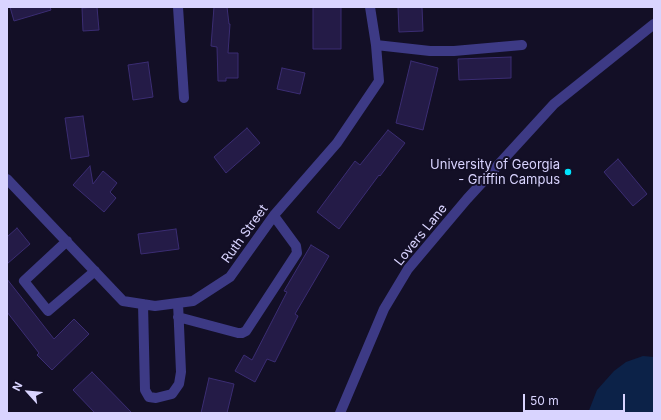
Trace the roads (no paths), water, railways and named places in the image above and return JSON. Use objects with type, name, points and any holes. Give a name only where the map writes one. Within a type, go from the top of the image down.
[{"type":"street","points":[[178,7],[184,98]]},
{"type":"street","name":"Ruth Street","points":[[7,178],[123,301],[155,306],[193,301],[230,277],[274,216],[337,143],[379,81],[376,44],[370,7]]},
{"type":"street","name":"Lovers Lane","points":[[340,413],[384,309],[408,269],[467,199],[554,104],[654,24]]},
{"type":"street","points":[[376,44],[430,51],[454,51],[522,45]]},
{"type":"street","points":[[178,317],[242,333],[246,331],[297,253],[296,246],[274,216]]},
{"type":"street","points":[[67,241],[24,281],[48,311],[95,271]]},
{"type":"street","points":[[143,304],[145,390],[149,397],[156,398],[172,394],[179,384],[181,372],[178,303]]},
{"type":"water","points":[[643,356],[654,357],[654,413],[588,413],[597,390],[614,371],[626,362]]},
{"type":"place","name":"University of Georgia - Griffin Campus","points":[[568,172]]}]
